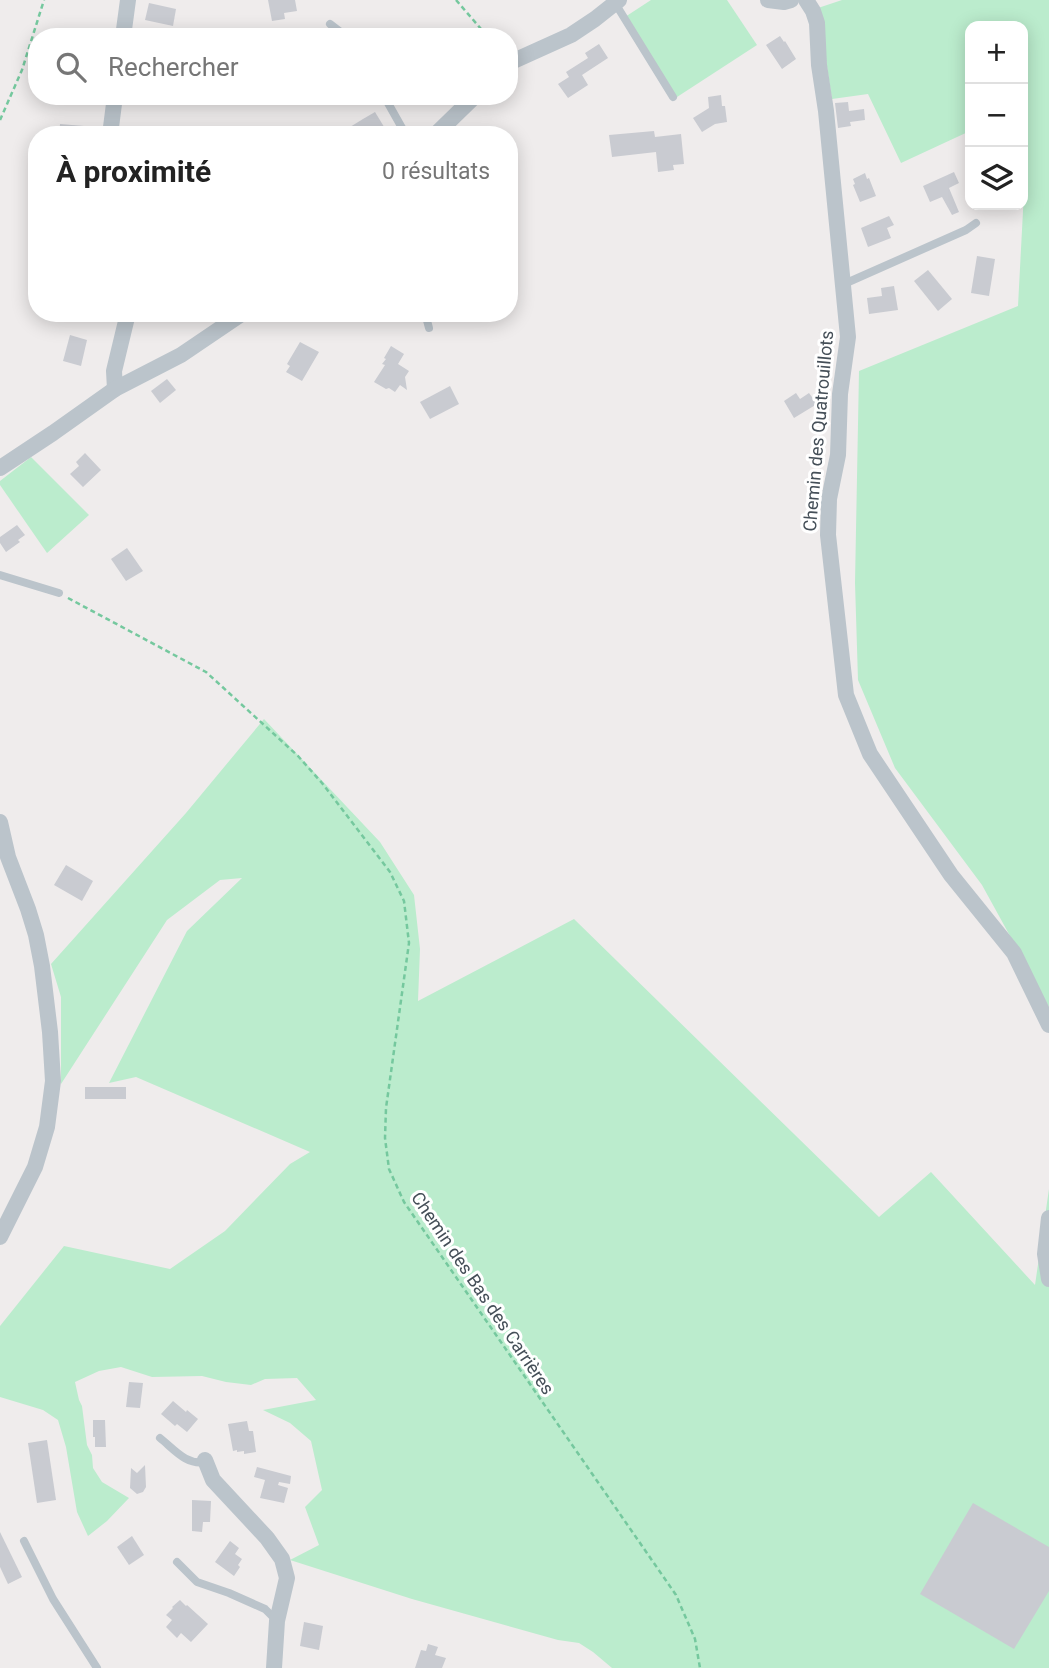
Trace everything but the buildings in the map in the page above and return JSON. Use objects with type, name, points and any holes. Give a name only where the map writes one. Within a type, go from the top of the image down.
[{"type":"street","points":[[124,28],[128,0]]},
{"type":"street","points":[[768,0],[791,0]]},
{"type":"street","name":"Chemin des Quatrouillots","points":[[806,0],[817,23],[819,65],[848,337],[840,394],[838,455],[829,499],[828,535],[846,695],[870,754],[951,875],[1014,953],[1049,1025]]},
{"type":"street","points":[[518,59],[571,35],[617,1]]},
{"type":"street","points":[[111,126],[114,105]]},
{"type":"street","points":[[444,126],[466,105]]},
{"type":"street","points":[[115,389],[114,371],[126,322]]},
{"type":"street","points":[[0,468],[115,389],[181,355],[230,322]]},
{"type":"street","points":[[0,822],[8,857],[36,935],[50,1032],[53,1082],[47,1127],[35,1167],[0,1237]]},
{"type":"street","points":[[1049,1218],[1045,1254],[1049,1279]]},
{"type":"street","points":[[205,1461],[213,1480],[267,1538],[282,1559],[287,1578],[277,1621],[274,1668]]},
{"type":"lane","points":[[617,1],[673,97]]},
{"type":"lane","points":[[330,24],[335,28]]},
{"type":"lane","points":[[389,105],[401,126]]},
{"type":"lane","points":[[844,284],[966,230],[976,223]]},
{"type":"lane","points":[[427,322],[429,328]]},
{"type":"lane","points":[[0,575],[59,593]]},
{"type":"lane","points":[[160,1438],[188,1460],[195,1463],[205,1461]]},
{"type":"lane","points":[[24,1541],[53,1600],[97,1668]]},
{"type":"lane","points":[[177,1562],[197,1581],[265,1609],[277,1621]]},
{"type":"path","points":[[35,28],[44,0]]},
{"type":"path","points":[[456,0],[480,28]]},
{"type":"path","points":[[0,120],[28,51]]},
{"type":"path","name":"Chemin des Bas des Carrières","points":[[59,593],[206,672],[298,756],[390,872],[404,901],[409,943],[386,1108],[385,1138],[389,1170],[404,1202],[676,1595],[695,1639],[700,1668]]},
{"type":"green space","points":[[651,0],[727,0],[757,45],[677,97],[625,17]]},
{"type":"green space","points":[[842,0],[1049,0],[1049,1007],[982,885],[895,768],[858,680],[855,583],[859,371],[1018,306],[1023,210],[1028,210],[1028,21],[965,21],[965,133],[901,163],[868,94],[832,99],[818,8]]},
{"type":"green space","points":[[31,457],[89,515],[47,553],[0,485],[0,481]]},
{"type":"green space","points":[[264,719],[380,842],[414,895],[420,949],[418,1001],[574,919],[879,1217],[931,1172],[1035,1285],[1049,1189],[1049,1668],[612,1668],[579,1643],[558,1640],[412,1599],[290,1560],[319,1545],[305,1507],[322,1490],[311,1441],[290,1423],[263,1410],[316,1400],[297,1378],[265,1379],[251,1385],[202,1376],[152,1377],[121,1367],[99,1371],[75,1382],[93,1468],[102,1482],[129,1498],[88,1536],[77,1512],[66,1447],[58,1420],[43,1410],[0,1397],[0,1326],[64,1246],[170,1269],[225,1231],[290,1164],[310,1152],[136,1077],[109,1083],[187,931],[242,878],[220,880],[167,920],[61,1084],[61,997],[51,964],[186,813]]}]
